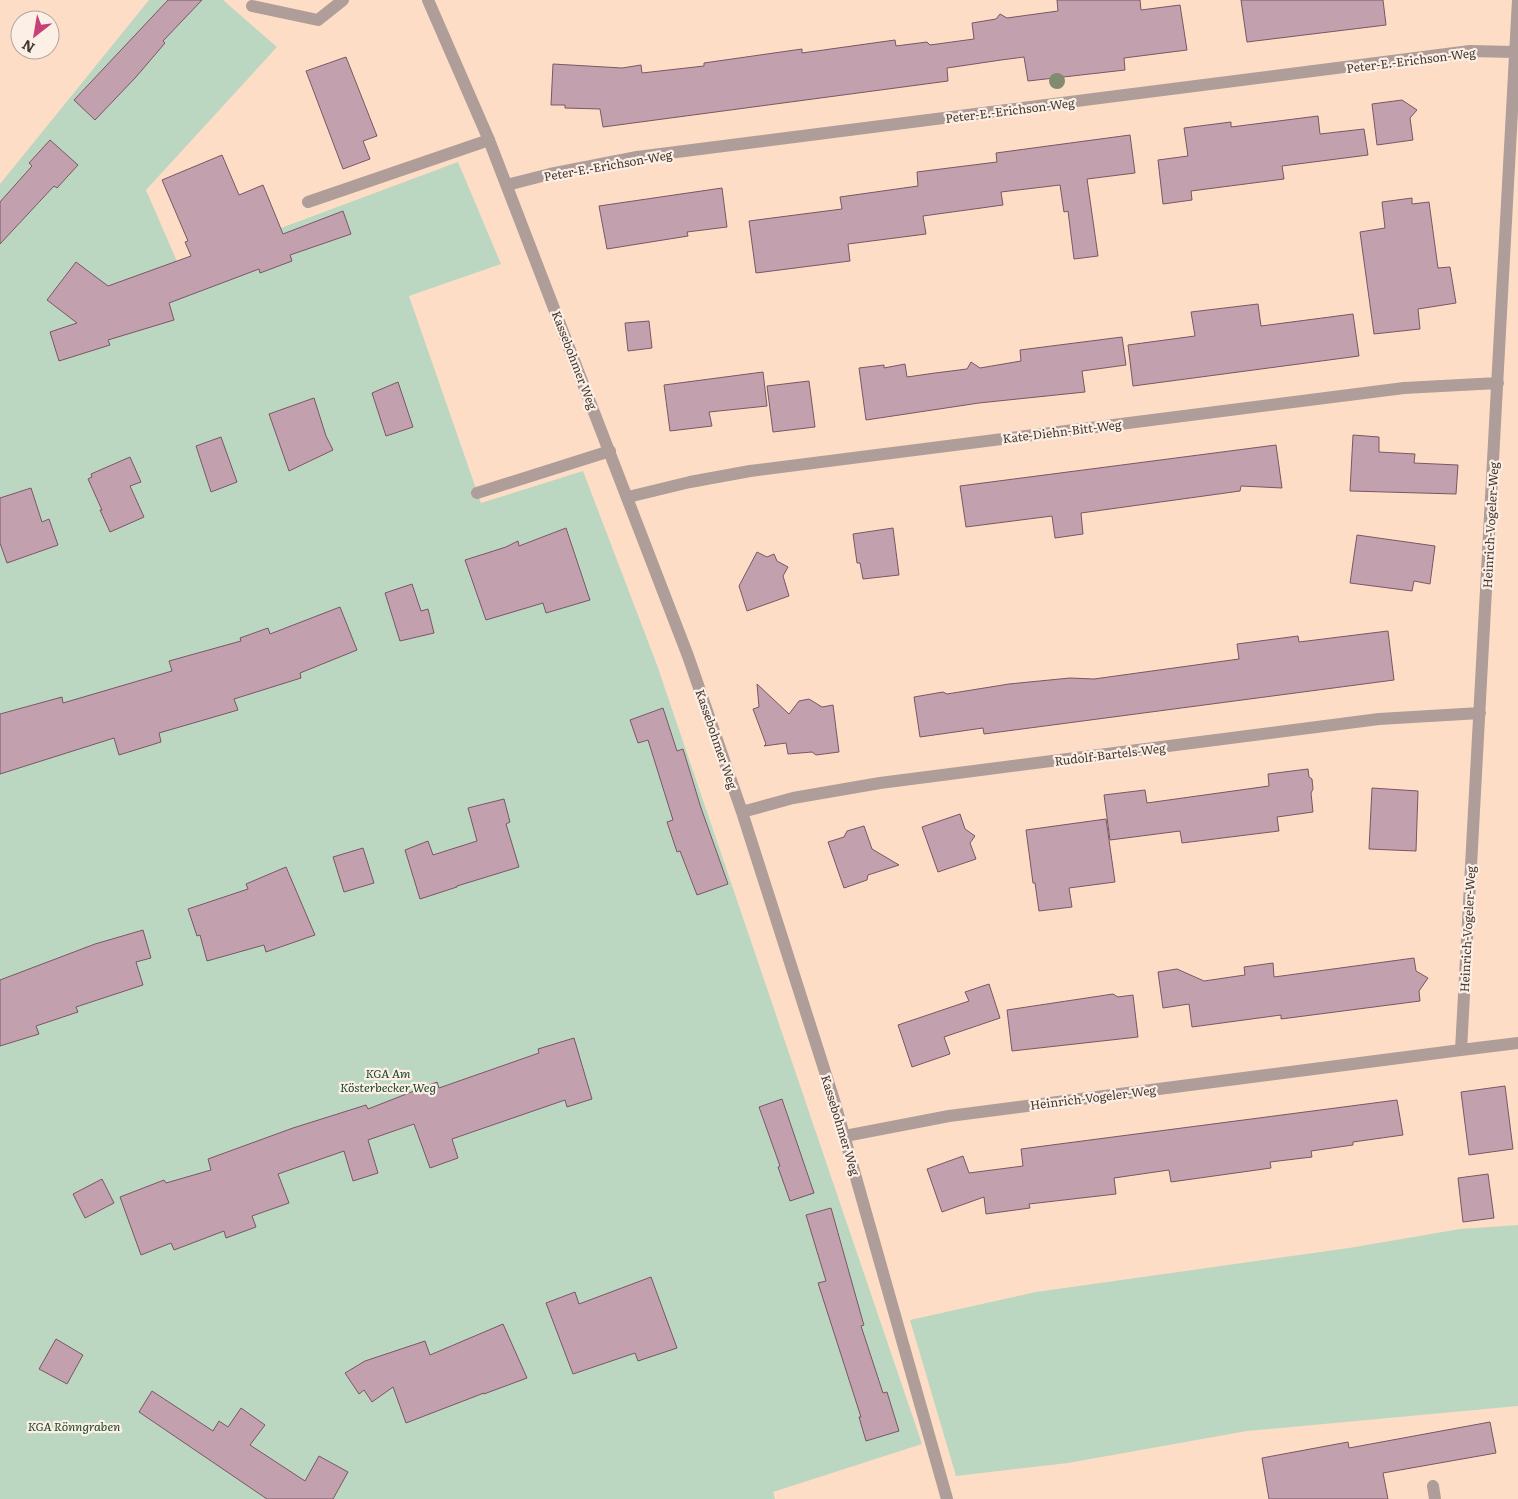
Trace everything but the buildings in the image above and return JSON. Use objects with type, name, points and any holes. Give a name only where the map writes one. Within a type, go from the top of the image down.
[{"type":"street","points":[[252,6],[318,20],[343,0]]},
{"type":"street","name":"Kassebohmer Weg","points":[[428,0],[489,140],[688,656],[742,812],[846,1136],[947,1499]]},
{"type":"street","name":"Heinrich-Vogeler-Weg","points":[[1461,1050],[1518,0]]},
{"type":"street","name":"Peter-E.-Erichson-Weg","points":[[507,186],[550,174],[637,157],[1470,51],[1514,52]]},
{"type":"street","points":[[308,202],[489,140]]},
{"type":"street","name":"Kate-Diehn-Bitt-Weg","points":[[628,497],[690,482],[770,468],[1404,388],[1498,383]]},
{"type":"street","points":[[477,494],[610,451]]},
{"type":"street","name":"Rudolf-Bartels-Weg","points":[[742,812],[793,798],[880,783],[1380,719],[1480,712]]},
{"type":"street","name":"Heinrich-Vogeler-Weg","points":[[846,1136],[949,1116],[1518,1043]]},
{"type":"street","points":[[1433,1486],[1435,1499]]},
{"type":"green space","name":"KGA Am Kösterbecker Weg","points":[[149,0],[223,0],[277,47],[146,190],[179,266],[458,162],[501,264],[409,296],[481,503],[583,471],[657,665],[922,1444],[773,1492],[775,1499],[0,1499],[0,184]]},
{"type":"green space","points":[[1518,1225],[1518,1406],[1247,1431],[1068,1463],[956,1476],[910,1320],[1036,1292],[1349,1248],[1460,1229]]},
{"type":"park label","name":"KGA Rönngraben","points":[[74,1426]]}]
